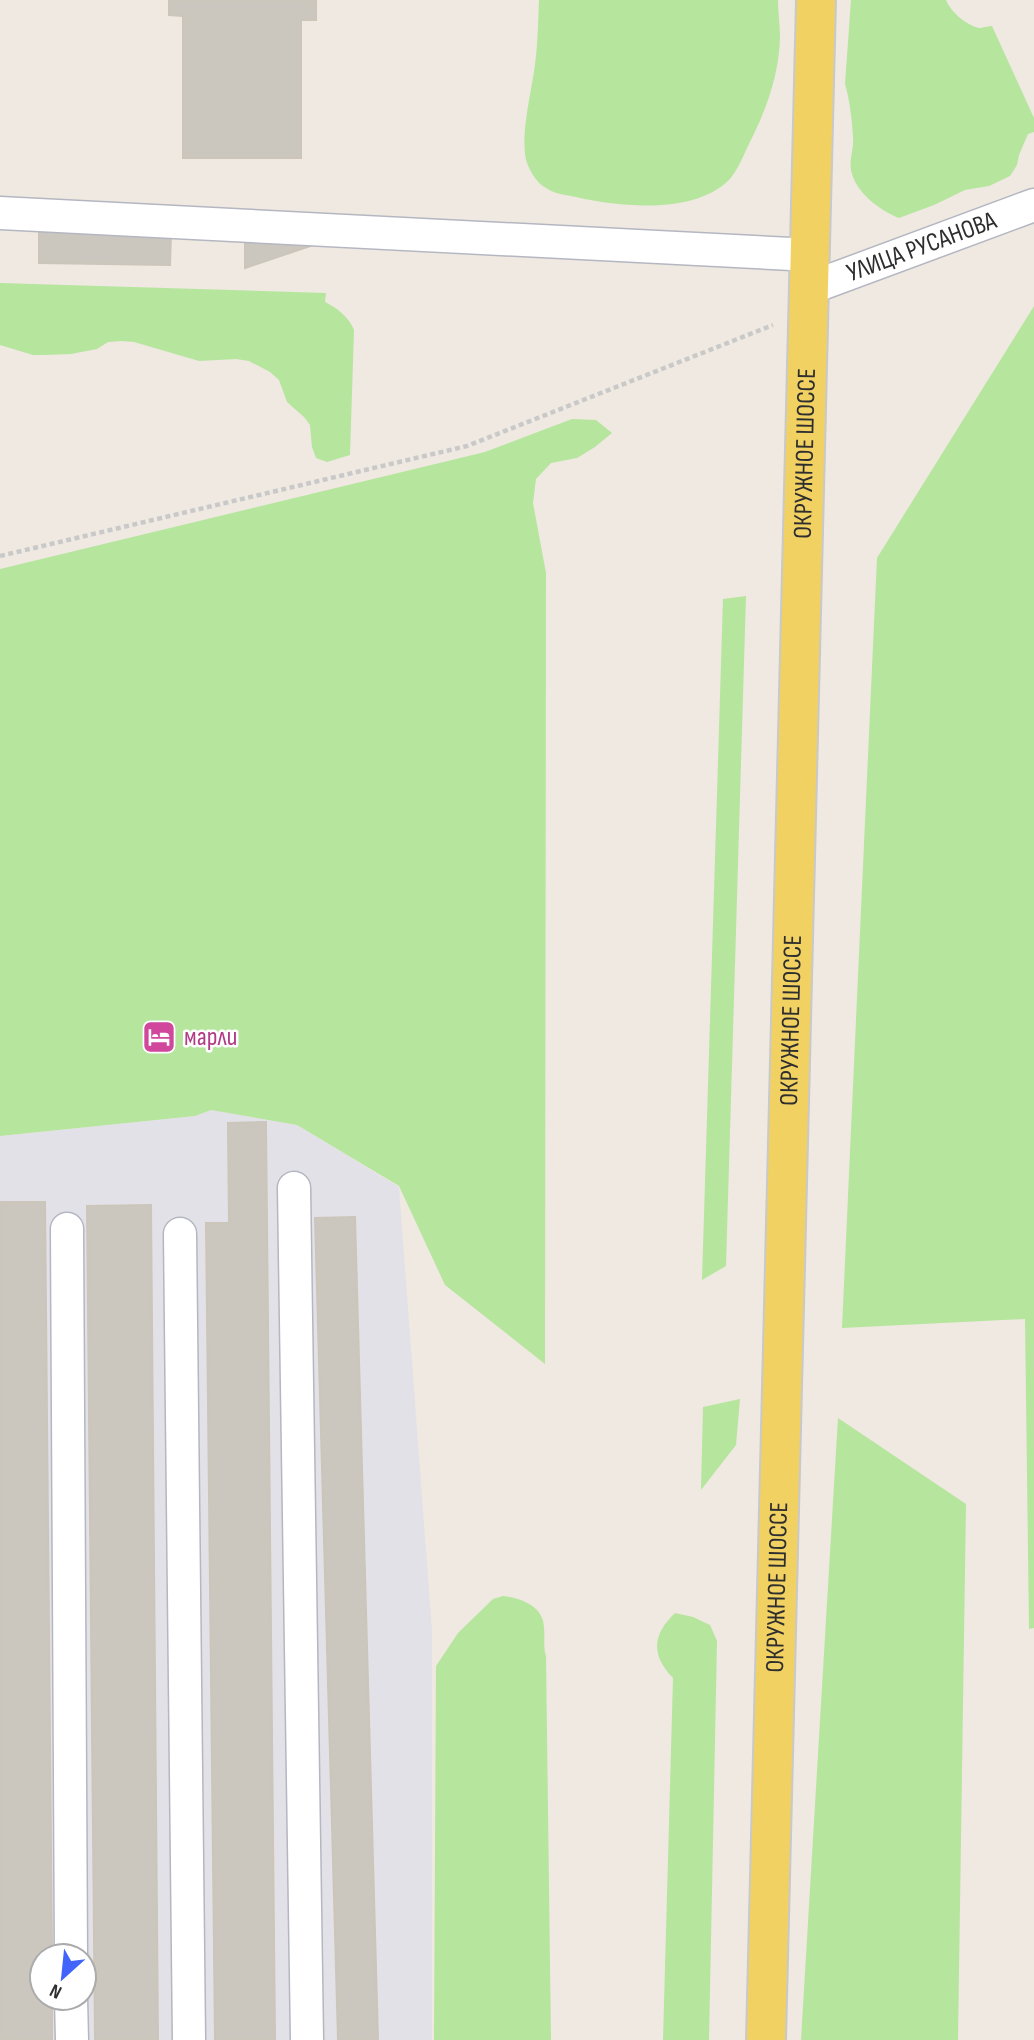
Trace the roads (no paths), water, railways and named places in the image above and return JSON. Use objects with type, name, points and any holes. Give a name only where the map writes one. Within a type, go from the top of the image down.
[{"type":"main road","name":"ОКРУЖНОЕ ШОССЕ","points":[[766,2040],[817,0]]},
{"type":"street","name":"УЛИЦА РУСАНОВА","points":[[810,285],[915,251],[1034,205]]},
{"type":"street","points":[[0,213],[810,285]]},
{"type":"street","points":[[295,1188],[307,2040]]},
{"type":"street","points":[[67,1229],[71,1942]]},
{"type":"street","points":[[180,1234],[189,2040]]},
{"type":"street","points":[[71,2012],[72,2040]]},
{"type":"place","name":"марли","points":[[159,1037]]}]
